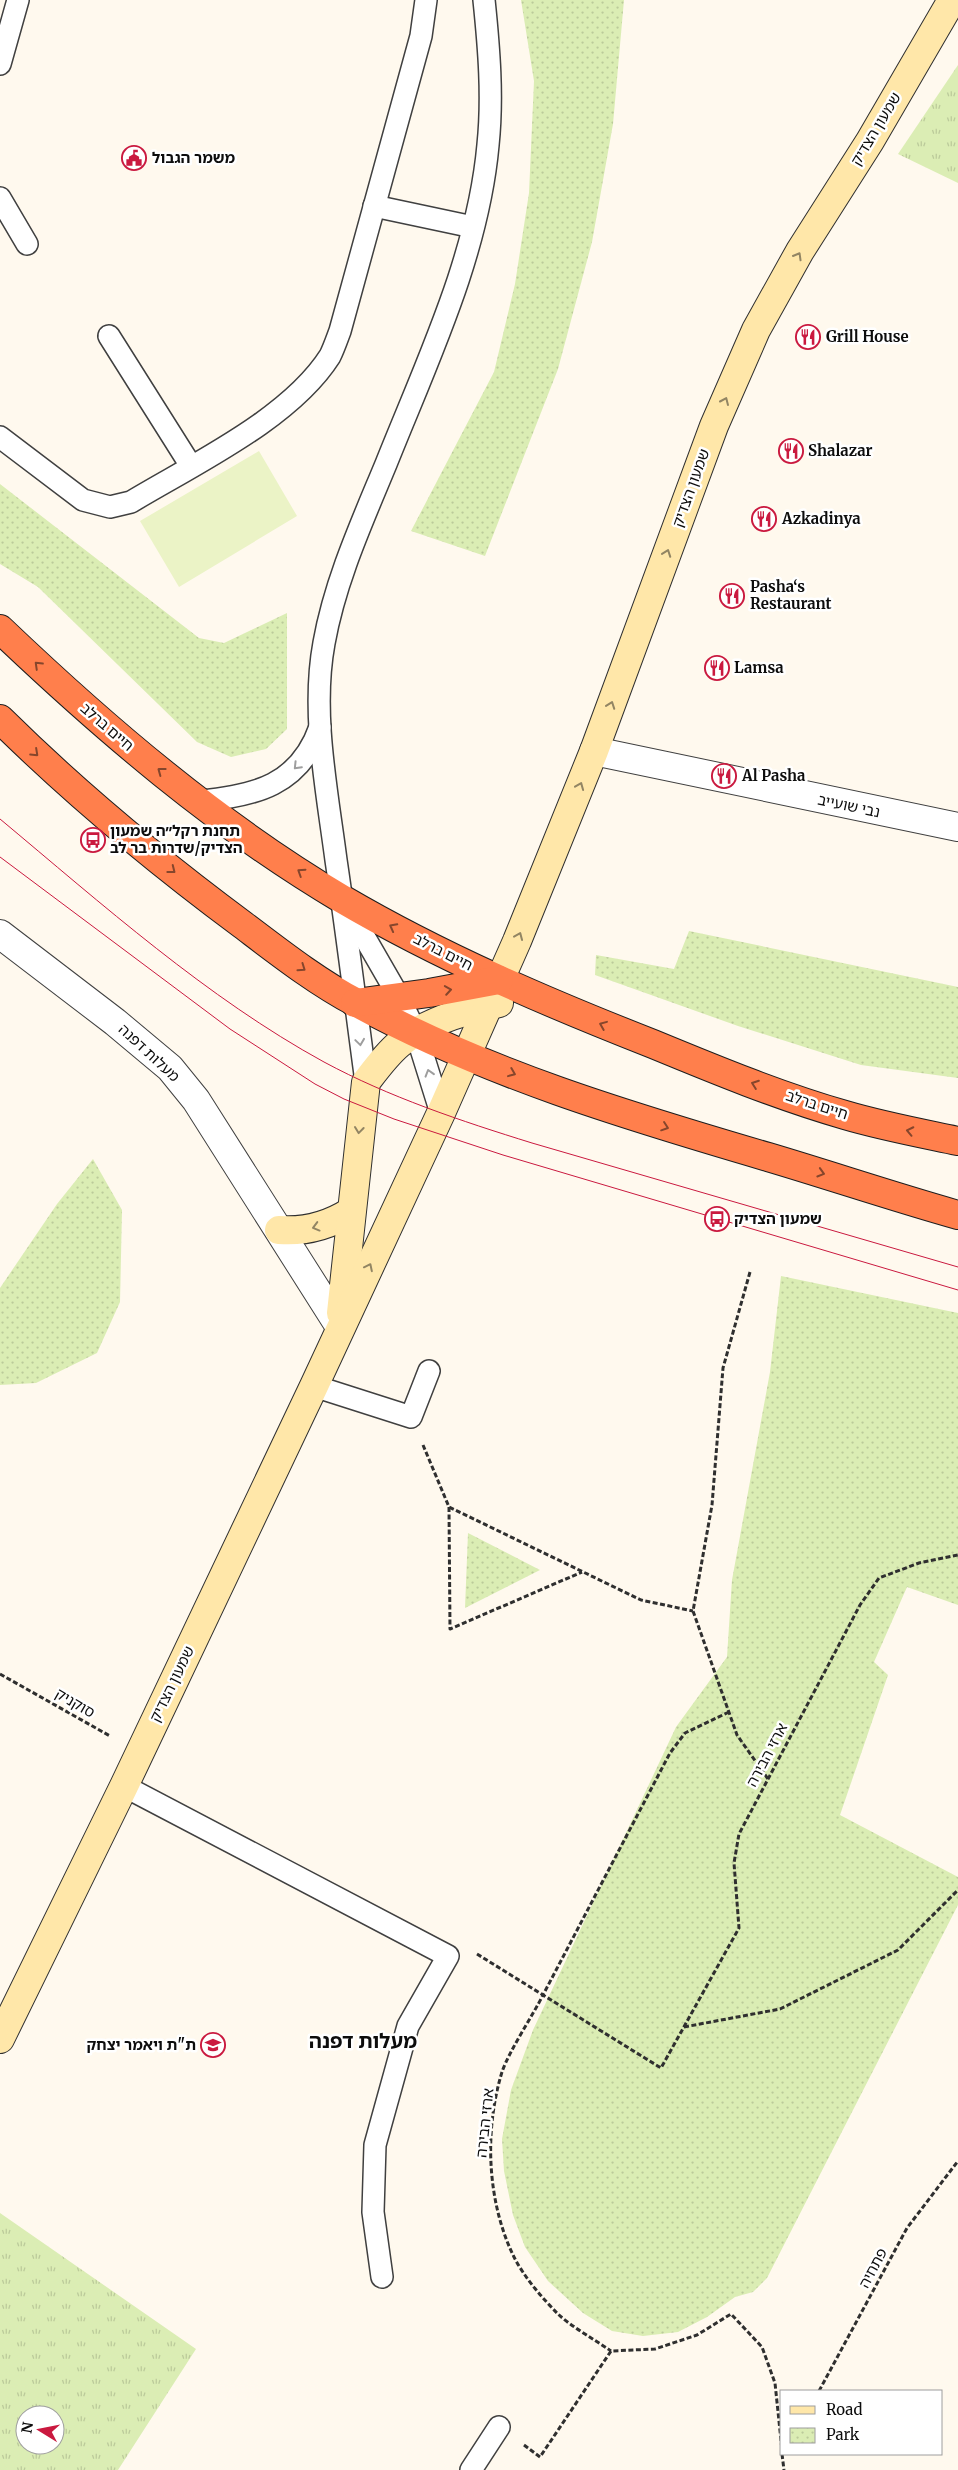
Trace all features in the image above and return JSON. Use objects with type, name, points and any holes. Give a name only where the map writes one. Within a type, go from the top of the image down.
[{"type":"highway","name":"חיים ברלב","points":[[0,629],[100,721],[200,801],[274,854],[342,899],[532,996],[780,1093],[844,1115],[958,1140]]},
{"type":"highway","points":[[0,719],[78,794],[173,872],[271,946],[355,1002],[416,1033],[528,1080],[677,1131],[958,1214]]},
{"type":"highway","points":[[355,1002],[399,997],[499,980]]},
{"type":"street","name":"שמעון הצדיק","points":[[0,2038],[124,1786],[441,1113],[499,980],[594,751],[714,426],[756,330],[800,251],[870,140],[952,0]]},
{"type":"street","name":"נבי שועייב","points":[[594,751],[958,827]]},
{"type":"street","name":"מעלות דפנה","points":[[0,934],[115,1022],[170,1068],[196,1100],[340,1327]]},
{"type":"street","points":[[366,1082],[390,1053],[416,1033],[460,1014],[488,1005],[532,996]]},
{"type":"street","name":"שמעון הצדיק","points":[[340,1327],[350,1212],[366,1082]]},
{"type":"street","points":[[279,1230],[309,1229],[325,1225],[350,1212]]},
{"type":"lane","points":[[0,64],[18,0]]},
{"type":"lane","points":[[0,437],[83,500],[110,507],[131,502],[253,428],[284,405],[312,378],[330,355],[340,331],[421,36],[426,0]]},
{"type":"lane","points":[[366,1082],[321,724],[320,679],[323,645],[331,609],[360,526],[438,334],[473,227],[488,147],[491,108],[484,0]]},
{"type":"lane","points":[[0,198],[27,244]]},
{"type":"lane","points":[[374,206],[473,227]]},
{"type":"lane","points":[[108,336],[191,466]]},
{"type":"lane","points":[[200,801],[238,796],[283,779],[308,754],[321,724]]},
{"type":"lane","points":[[342,899],[399,997],[416,1033],[441,1113]]},
{"type":"lane","points":[[314,1386],[411,1417],[429,1371]]},
{"type":"lane","points":[[124,1786],[448,1956],[408,2026],[374,2145],[373,2212],[382,2277]]},
{"type":"lane","points":[[471,2470],[499,2427]]},
{"type":"path","points":[[750,1272],[723,1368],[712,1505],[693,1611],[737,1735],[768,1779]]},
{"type":"path","points":[[411,1417],[449,1507],[450,1629],[582,1572]]},
{"type":"path","points":[[449,1507],[640,1600],[693,1611]]},
{"type":"path","name":"ארזי הבירה","points":[[542,1995],[661,2068],[740,1928],[734,1863],[739,1834],[860,1605],[879,1578],[919,1563],[958,1555]]},
{"type":"path","name":"סוקניק","points":[[0,1674],[139,1753]]},
{"type":"path","name":"ארזי הבירה","points":[[611,2351],[559,2314],[514,2259],[502,2227],[493,2188],[491,2146],[502,2071],[670,1754],[685,1733],[730,1712]]},
{"type":"path","points":[[683,2027],[780,2009],[898,1950],[958,1890]]},
{"type":"path","points":[[448,1956],[466,1947],[542,1995]]},
{"type":"path","name":"פתחיה","points":[[820,2390],[907,2228],[958,2161]]},
{"type":"path","points":[[499,2427],[540,2457],[611,2351],[655,2349],[697,2336],[731,2314],[762,2347],[775,2383],[780,2423]]},
{"type":"path","points":[[782,2455],[784,2470]]},
{"type":"green space","points":[[521,0],[624,0],[613,124],[592,242],[558,369],[485,556],[411,531],[494,372],[515,284],[529,193],[534,81]]},
{"type":"green space","points":[[958,65],[958,183],[898,154]]},
{"type":"green space","points":[[259,451],[297,516],[179,587],[140,521]]},
{"type":"green space","points":[[0,484],[199,638],[224,643],[287,613],[287,729],[266,749],[231,757],[197,742],[38,587],[0,564]]},
{"type":"green space","points":[[689,931],[958,987],[958,1078],[861,1065],[738,1026],[595,975],[596,955],[674,969]]},
{"type":"green space","points":[[93,1159],[122,1210],[120,1302],[97,1353],[36,1383],[0,1385],[0,1288],[57,1204]]},
{"type":"green space","points":[[781,1276],[958,1313],[958,1605],[907,1587],[874,1662],[888,1675],[840,1815],[958,1877],[958,1905],[767,2278],[753,2292],[735,2297],[707,2317],[678,2332],[643,2336],[612,2331],[583,2313],[548,2281],[525,2247],[513,2215],[504,2171],[502,2139],[511,2090],[533,2030],[676,1727],[727,1657],[732,1580],[770,1372]]},
{"type":"green space","points":[[468,1533],[540,1570],[465,1608]]},
{"type":"green space","points":[[0,2213],[196,2349],[118,2470],[0,2470]]},
{"type":"tram line","points":[[0,819],[116,916],[197,979],[281,1037],[349,1075],[400,1097],[505,1135],[958,1267]]},
{"type":"tram line","points":[[0,857],[230,1029],[315,1084],[344,1099],[394,1119],[503,1155],[958,1290]]},
{"type":"place","name":"משמר הגבול","points":[[134,158]]},
{"type":"place","name":"Grill House","points":[[808,337]]},
{"type":"place","name":"Shalazar","points":[[791,451]]},
{"type":"place","name":"Azkadinya","points":[[764,519]]},
{"type":"place","name":"Pasha‘s Restaurant","points":[[732,596]]},
{"type":"place","name":"Lamsa","points":[[717,668]]},
{"type":"place","name":"Al Pasha","points":[[724,776]]},
{"type":"place","name":"תחנת רקל״ה שמעון הצדיק/שדרות בר לב","points":[[93,840]]},
{"type":"place","name":"שמעון הצדיק","points":[[717,1219]]},
{"type":"place","name":"ת\"ת ויאמר יצחק","points":[[213,2045]]},
{"type":"district","name":"מעלות דפנה","points":[[363,2041]]}]
